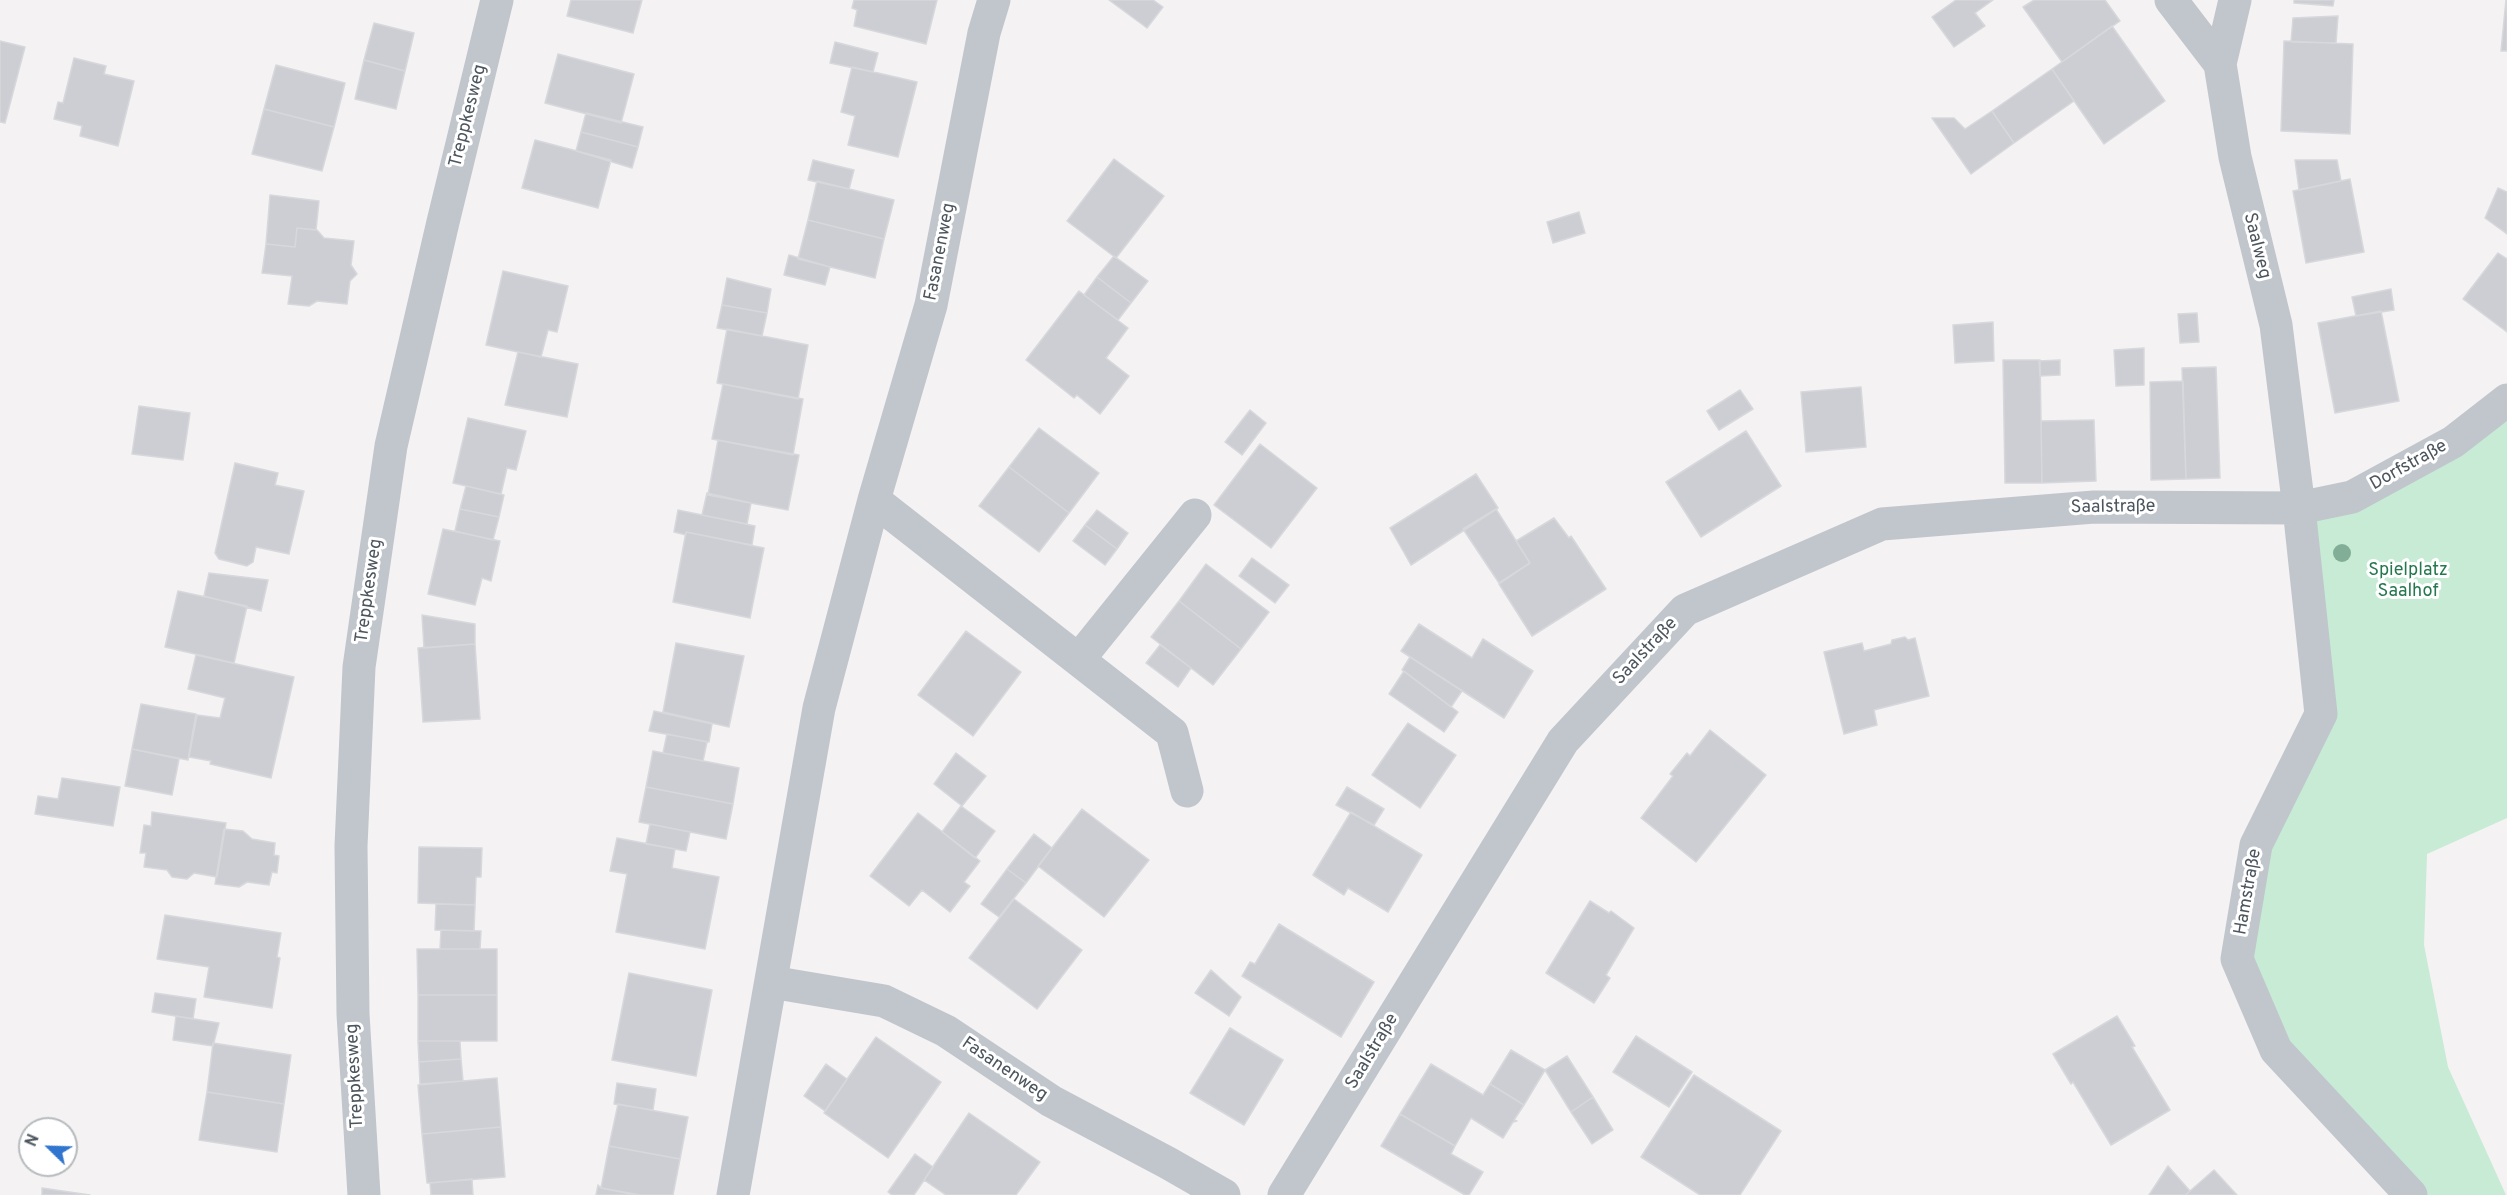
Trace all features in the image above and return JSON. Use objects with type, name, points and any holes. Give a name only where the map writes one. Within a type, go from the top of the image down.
[{"type":"street","name":"Treppkesweg","points":[[364,1195],[353,1014],[351,868],[359,667],[391,446],[442,222],[497,0]]},
{"type":"street","name":"Fasanenweg","points":[[733,1195],[819,708],[874,500],[931,306],[984,33],[993,0]]},
{"type":"street","name":"Saalweg","points":[[2171,0],[2220,64],[2235,157],[2276,325],[2299,508]]},
{"type":"street","points":[[2220,64],[2235,0]]},
{"type":"street","name":"Dorfstraße","points":[[2299,508],[2352,497],[2453,442],[2507,400]]},
{"type":"street","points":[[874,500],[1172,733],[1187,791]]},
{"type":"street","name":"Saalstraße","points":[[1284,1195],[1563,741],[1685,610],[1881,524],[2094,507],[2299,508]]},
{"type":"street","name":"Hamstraße","points":[[2299,508],[2321,714],[2256,845],[2237,959],[2276,1050],[2411,1195]]},
{"type":"street","points":[[1079,659],[1195,514]]},
{"type":"street","name":"Fasanenweg","points":[[771,982],[884,1001],[893,1005],[946,1031],[1051,1101],[1168,1162],[1224,1195]]},
{"type":"green space","name":"Spielplatz Saalhof","points":[[2507,400],[2507,818],[2427,854],[2424,945],[2448,1067],[2506,1195],[2411,1195],[2276,1050],[2237,959],[2256,845],[2321,714],[2299,508]]},
{"type":"building","points":[[571,0],[642,0],[633,33],[567,16]]},
{"type":"building","points":[[854,0],[937,0],[926,44],[854,26],[857,10],[852,8]]},
{"type":"building","points":[[1109,0],[1153,0],[1163,7],[1147,28]]},
{"type":"building","points":[[1956,0],[1993,0],[1975,13],[1985,26],[1954,47],[1932,17]]},
{"type":"building","points":[[2034,0],[2105,0],[2120,21],[2062,62],[2023,7]]},
{"type":"building","points":[[2294,0],[2334,0],[2333,6],[2294,3]]},
{"type":"building","points":[[2506,0],[2507,51],[2501,51]]},
{"type":"building","points":[[2338,16],[2336,43],[2291,42],[2293,18]]},
{"type":"building","points":[[374,23],[414,33],[405,71],[364,60]]},
{"type":"building","points":[[2112,26],[2165,101],[2104,144],[2052,69]]},
{"type":"building","points":[[0,41],[25,47],[5,123],[0,122]]},
{"type":"building","points":[[2284,41],[2353,44],[2350,134],[2281,131]]},
{"type":"building","points":[[835,42],[878,53],[873,72],[830,63]]},
{"type":"building","points":[[558,54],[634,74],[621,123],[545,103]]},
{"type":"building","points":[[74,58],[106,66],[104,74],[134,81],[118,146],[80,136],[82,126],[54,119],[58,102],[63,103]]},
{"type":"building","points":[[364,60],[405,71],[396,109],[355,99]]},
{"type":"building","points":[[276,65],[345,83],[334,127],[264,109]]},
{"type":"building","points":[[852,67],[917,82],[898,157],[848,145],[855,116],[841,112]]},
{"type":"building","points":[[2052,69],[2074,101],[2014,143],[1992,111]]},
{"type":"building","points":[[264,109],[334,127],[322,171],[252,154]]},
{"type":"building","points":[[1992,111],[2014,143],[1971,174],[1932,118],[1954,118],[1965,129]]},
{"type":"building","points":[[586,113],[643,127],[638,147],[581,132]]},
{"type":"building","points":[[581,132],[638,147],[632,168],[576,151]]},
{"type":"building","points":[[535,140],[611,160],[598,208],[522,188]]},
{"type":"building","points":[[1114,159],[1164,196],[1116,258],[1067,221]]},
{"type":"building","points":[[813,160],[854,170],[849,189],[808,180]]},
{"type":"building","points":[[2295,160],[2337,160],[2341,181],[2299,190]]},
{"type":"building","points":[[2350,179],[2364,252],[2306,263],[2293,191]]},
{"type":"building","points":[[817,181],[894,200],[884,239],[808,220]]},
{"type":"building","points":[[2498,188],[2507,192],[2507,234],[2485,218]]},
{"type":"building","points":[[270,195],[319,201],[316,230],[297,228],[295,247],[266,244]]},
{"type":"building","points":[[1579,212],[1585,233],[1553,243],[1547,222]]},
{"type":"building","points":[[808,220],[884,239],[875,278],[798,259]]},
{"type":"building","points":[[297,228],[317,230],[324,238],[354,241],[351,265],[357,274],[350,281],[347,304],[317,301],[309,306],[288,304],[292,276],[262,273],[266,244],[295,247]]},
{"type":"building","points":[[2498,253],[2507,259],[2507,332],[2463,299]]},
{"type":"building","points":[[789,255],[830,267],[825,285],[784,275]]},
{"type":"building","points":[[1114,256],[1148,281],[1131,303],[1097,277]]},
{"type":"building","points":[[503,271],[568,286],[557,332],[548,330],[541,357],[486,345]]},
{"type":"building","points":[[1097,277],[1131,303],[1118,320],[1084,295]]},
{"type":"building","points":[[727,278],[771,289],[767,313],[722,305]]},
{"type":"building","points":[[2391,289],[2394,310],[2356,316],[2352,297]]},
{"type":"building","points":[[1079,291],[1128,328],[1106,358],[1129,376],[1100,414],[1077,395],[1074,398],[1026,360]]},
{"type":"building","points":[[722,305],[767,313],[762,336],[717,328]]},
{"type":"building","points":[[2381,311],[2399,401],[2335,413],[2318,323]]},
{"type":"building","points":[[2197,313],[2199,342],[2180,343],[2178,314]]},
{"type":"building","points":[[1993,322],[1994,361],[1955,363],[1953,325]]},
{"type":"building","points":[[727,329],[808,345],[798,399],[717,383]]},
{"type":"building","points":[[2144,348],[2144,385],[2116,386],[2114,350]]},
{"type":"building","points":[[518,352],[578,364],[567,417],[505,405]]},
{"type":"building","points":[[2003,360],[2040,360],[2042,483],[2005,483]]},
{"type":"building","points":[[2060,360],[2060,375],[2040,376],[2039,361]]},
{"type":"building","points":[[2216,367],[2220,478],[2186,479],[2182,368]]},
{"type":"building","points":[[2183,381],[2186,479],[2151,480],[2150,382]]},
{"type":"building","points":[[723,384],[803,399],[793,455],[712,439]]},
{"type":"building","points":[[1861,387],[1866,447],[1806,452],[1801,392]]},
{"type":"building","points":[[1740,390],[1753,409],[1719,430],[1707,411]]},
{"type":"building","points":[[139,406],[190,413],[183,460],[132,454]]},
{"type":"building","points":[[1250,410],[1266,423],[1242,455],[1225,442]]},
{"type":"building","points":[[468,418],[526,431],[516,470],[507,468],[501,494],[453,483]]},
{"type":"building","points":[[2094,420],[2096,481],[2042,483],[2041,421]]},
{"type":"building","points":[[1039,428],[1099,473],[1069,513],[1009,467]]},
{"type":"building","points":[[1746,431],[1781,486],[1701,537],[1666,482]]},
{"type":"building","points":[[718,440],[799,455],[788,510],[708,495]]},
{"type":"building","points":[[1260,444],[1317,488],[1271,548],[1214,505]]},
{"type":"building","points":[[235,463],[278,473],[275,485],[304,491],[289,554],[256,547],[253,562],[247,566],[219,559],[215,553]]},
{"type":"building","points":[[1009,467],[1069,513],[1039,552],[979,506]]},
{"type":"building","points":[[1476,474],[1498,508],[1411,565],[1390,528]]},
{"type":"building","points":[[466,486],[504,495],[499,517],[460,509]]},
{"type":"building","points":[[707,493],[751,503],[747,524],[702,515]]},
{"type":"building","points":[[460,509],[499,517],[493,540],[455,531]]},
{"type":"building","points":[[1496,509],[1530,563],[1499,583],[1463,529]]},
{"type":"building","points":[[678,510],[755,526],[752,545],[686,532],[686,535],[674,532]]},
{"type":"building","points":[[1097,510],[1128,533],[1117,549],[1085,525]]},
{"type":"building","points":[[1554,518],[1569,538],[1571,536],[1606,589],[1532,636],[1499,584],[1530,563],[1516,541]]},
{"type":"building","points":[[1085,525],[1117,549],[1105,565],[1073,541]]},
{"type":"building","points":[[443,529],[500,541],[491,581],[482,578],[475,605],[428,594]]},
{"type":"building","points":[[686,532],[764,548],[750,618],[673,602]]},
{"type":"building","points":[[1252,558],[1289,585],[1275,603],[1239,576]]},
{"type":"building","points":[[1206,564],[1269,612],[1241,649],[1179,601]]},
{"type":"building","points":[[209,573],[268,580],[261,611],[204,596]]},
{"type":"building","points":[[178,591],[247,606],[234,663],[165,647]]},
{"type":"building","points":[[1179,601],[1241,649],[1213,685],[1151,637]]},
{"type":"building","points":[[422,615],[475,624],[475,644],[424,648]]},
{"type":"building","points":[[1419,624],[1472,658],[1483,639],[1533,671],[1504,718],[1401,651]]},
{"type":"building","points":[[966,631],[1021,672],[973,736],[918,695]]},
{"type":"building","points":[[1905,637],[1908,640],[1915,638],[1929,696],[1874,710],[1877,725],[1844,734],[1824,652],[1862,643],[1864,651],[1891,644],[1892,640]]},
{"type":"building","points":[[676,643],[744,656],[729,727],[663,712]]},
{"type":"building","points":[[475,644],[480,719],[423,722],[418,648]]},
{"type":"building","points":[[1160,645],[1191,668],[1178,687],[1146,663]]},
{"type":"building","points":[[196,655],[294,677],[271,778],[189,757],[197,715],[220,718],[225,698],[188,689]]},
{"type":"building","points":[[1410,657],[1462,691],[1451,707],[1402,670]]},
{"type":"building","points":[[1404,671],[1458,712],[1444,732],[1389,694]]},
{"type":"building","points":[[141,704],[196,714],[188,760],[132,749]]},
{"type":"building","points":[[654,711],[712,724],[709,742],[649,731]]},
{"type":"building","points":[[1408,723],[1456,755],[1420,808],[1372,775]]},
{"type":"building","points":[[1710,730],[1766,775],[1696,862],[1641,818],[1673,776],[1670,774],[1687,753],[1690,756]]},
{"type":"building","points":[[667,734],[707,742],[703,761],[663,753]]},
{"type":"building","points":[[132,749],[179,759],[172,795],[125,786]]},
{"type":"building","points":[[653,751],[739,768],[733,804],[646,787]]},
{"type":"building","points":[[956,753],[986,776],[962,806],[934,784]]},
{"type":"building","points":[[62,778],[120,787],[113,826],[35,814],[38,796],[58,799]]},
{"type":"building","points":[[646,787],[733,804],[726,839],[639,822]]},
{"type":"building","points":[[1347,787],[1384,809],[1374,825],[1336,805]]},
{"type":"building","points":[[961,806],[995,831],[975,858],[942,832]]},
{"type":"building","points":[[1082,809],[1149,860],[1104,917],[1038,866]]},
{"type":"building","points":[[152,812],[226,823],[217,877],[194,873],[187,879],[172,877],[167,870],[144,867],[146,853],[140,853],[144,825],[151,826]]},
{"type":"building","points":[[1351,812],[1422,855],[1388,912],[1348,888],[1344,895],[1313,875]]},
{"type":"building","points":[[918,813],[980,861],[964,882],[970,886],[950,912],[922,890],[909,906],[870,876]]},
{"type":"building","points":[[650,824],[690,832],[686,851],[646,844]]},
{"type":"building","points":[[224,829],[243,831],[252,839],[275,843],[274,855],[279,856],[277,873],[272,872],[269,885],[247,882],[239,887],[215,884]]},
{"type":"building","points":[[1034,834],[1052,848],[1026,883],[1007,869]]},
{"type":"building","points":[[617,838],[675,849],[672,868],[719,877],[705,949],[616,932],[627,874],[610,871]]},
{"type":"building","points":[[419,847],[482,848],[481,877],[476,877],[475,905],[418,903]]},
{"type":"building","points":[[1007,869],[1026,883],[999,917],[981,904]]},
{"type":"building","points":[[1014,899],[1082,950],[1037,1009],[969,958]]},
{"type":"building","points":[[1590,901],[1609,913],[1611,911],[1634,928],[1606,975],[1610,978],[1594,1003],[1546,973]]},
{"type":"building","points":[[436,904],[475,905],[474,931],[435,930]]},
{"type":"building","points":[[165,915],[281,933],[277,957],[280,958],[272,1008],[204,997],[209,967],[157,959]]},
{"type":"building","points":[[1279,924],[1374,982],[1341,1037],[1242,976],[1250,962],[1255,964]]},
{"type":"building","points":[[441,930],[481,931],[480,949],[440,949]]},
{"type":"building","points":[[417,949],[497,949],[497,995],[418,995]]},
{"type":"building","points":[[1211,970],[1241,997],[1229,1016],[1195,993]]},
{"type":"building","points":[[629,973],[712,990],[696,1076],[612,1060]]},
{"type":"building","points":[[155,993],[196,999],[193,1019],[152,1012]]},
{"type":"building","points":[[418,995],[497,995],[497,1041],[418,1041]]},
{"type":"building","points":[[176,1016],[219,1023],[213,1046],[173,1040]]},
{"type":"building","points":[[2117,1016],[2135,1046],[2132,1047],[2170,1110],[2111,1145],[2073,1082],[2071,1084],[2053,1054]]},
{"type":"building","points":[[1230,1028],[1283,1060],[1244,1125],[1190,1093]]},
{"type":"building","points":[[1636,1036],[1692,1072],[1669,1107],[1613,1072]]},
{"type":"building","points":[[876,1037],[941,1082],[888,1158],[824,1113]]},
{"type":"building","points":[[418,1041],[460,1041],[461,1059],[419,1062]]},
{"type":"building","points":[[213,1043],[291,1055],[284,1104],[207,1092]]},
{"type":"building","points":[[1511,1050],[1545,1070],[1524,1105],[1490,1084]]},
{"type":"building","points":[[1567,1056],[1593,1097],[1571,1112],[1545,1070]]},
{"type":"building","points":[[461,1059],[463,1081],[420,1084],[419,1062]]},
{"type":"building","points":[[826,1064],[847,1079],[825,1111],[804,1096]]},
{"type":"building","points":[[1431,1064],[1483,1095],[1490,1084],[1524,1105],[1514,1120],[1517,1121],[1513,1122],[1503,1138],[1471,1118],[1455,1146],[1400,1114]]},
{"type":"building","points":[[1694,1075],[1781,1131],[1740,1195],[1700,1195],[1641,1157]]},
{"type":"building","points":[[497,1078],[501,1127],[422,1134],[418,1085]]},
{"type":"building","points":[[617,1083],[656,1089],[653,1110],[614,1104]]},
{"type":"building","points":[[207,1092],[284,1104],[277,1152],[199,1140]]},
{"type":"building","points":[[1593,1097],[1613,1130],[1592,1144],[1571,1112]]},
{"type":"building","points":[[618,1104],[688,1117],[680,1159],[609,1146]]},
{"type":"building","points":[[969,1113],[1040,1162],[1016,1195],[946,1195],[924,1180]]},
{"type":"building","points":[[1400,1114],[1455,1146],[1451,1154],[1483,1172],[1469,1195],[1465,1195],[1381,1146]]},
{"type":"building","points":[[501,1127],[505,1177],[427,1183],[422,1134]]},
{"type":"building","points":[[609,1146],[680,1159],[673,1195],[640,1195],[601,1188]]},
{"type":"building","points":[[915,1154],[933,1167],[914,1195],[892,1195],[888,1192]]},
{"type":"building","points":[[2168,1166],[2190,1191],[2185,1195],[2149,1195]]},
{"type":"building","points":[[2214,1170],[2237,1195],[2185,1195],[2190,1191]]},
{"type":"building","points":[[472,1179],[473,1195],[431,1195],[430,1183]]},
{"type":"building","points":[[598,1185],[601,1188],[636,1195],[596,1195]]},
{"type":"building","points":[[42,1188],[90,1195],[42,1195]]}]
